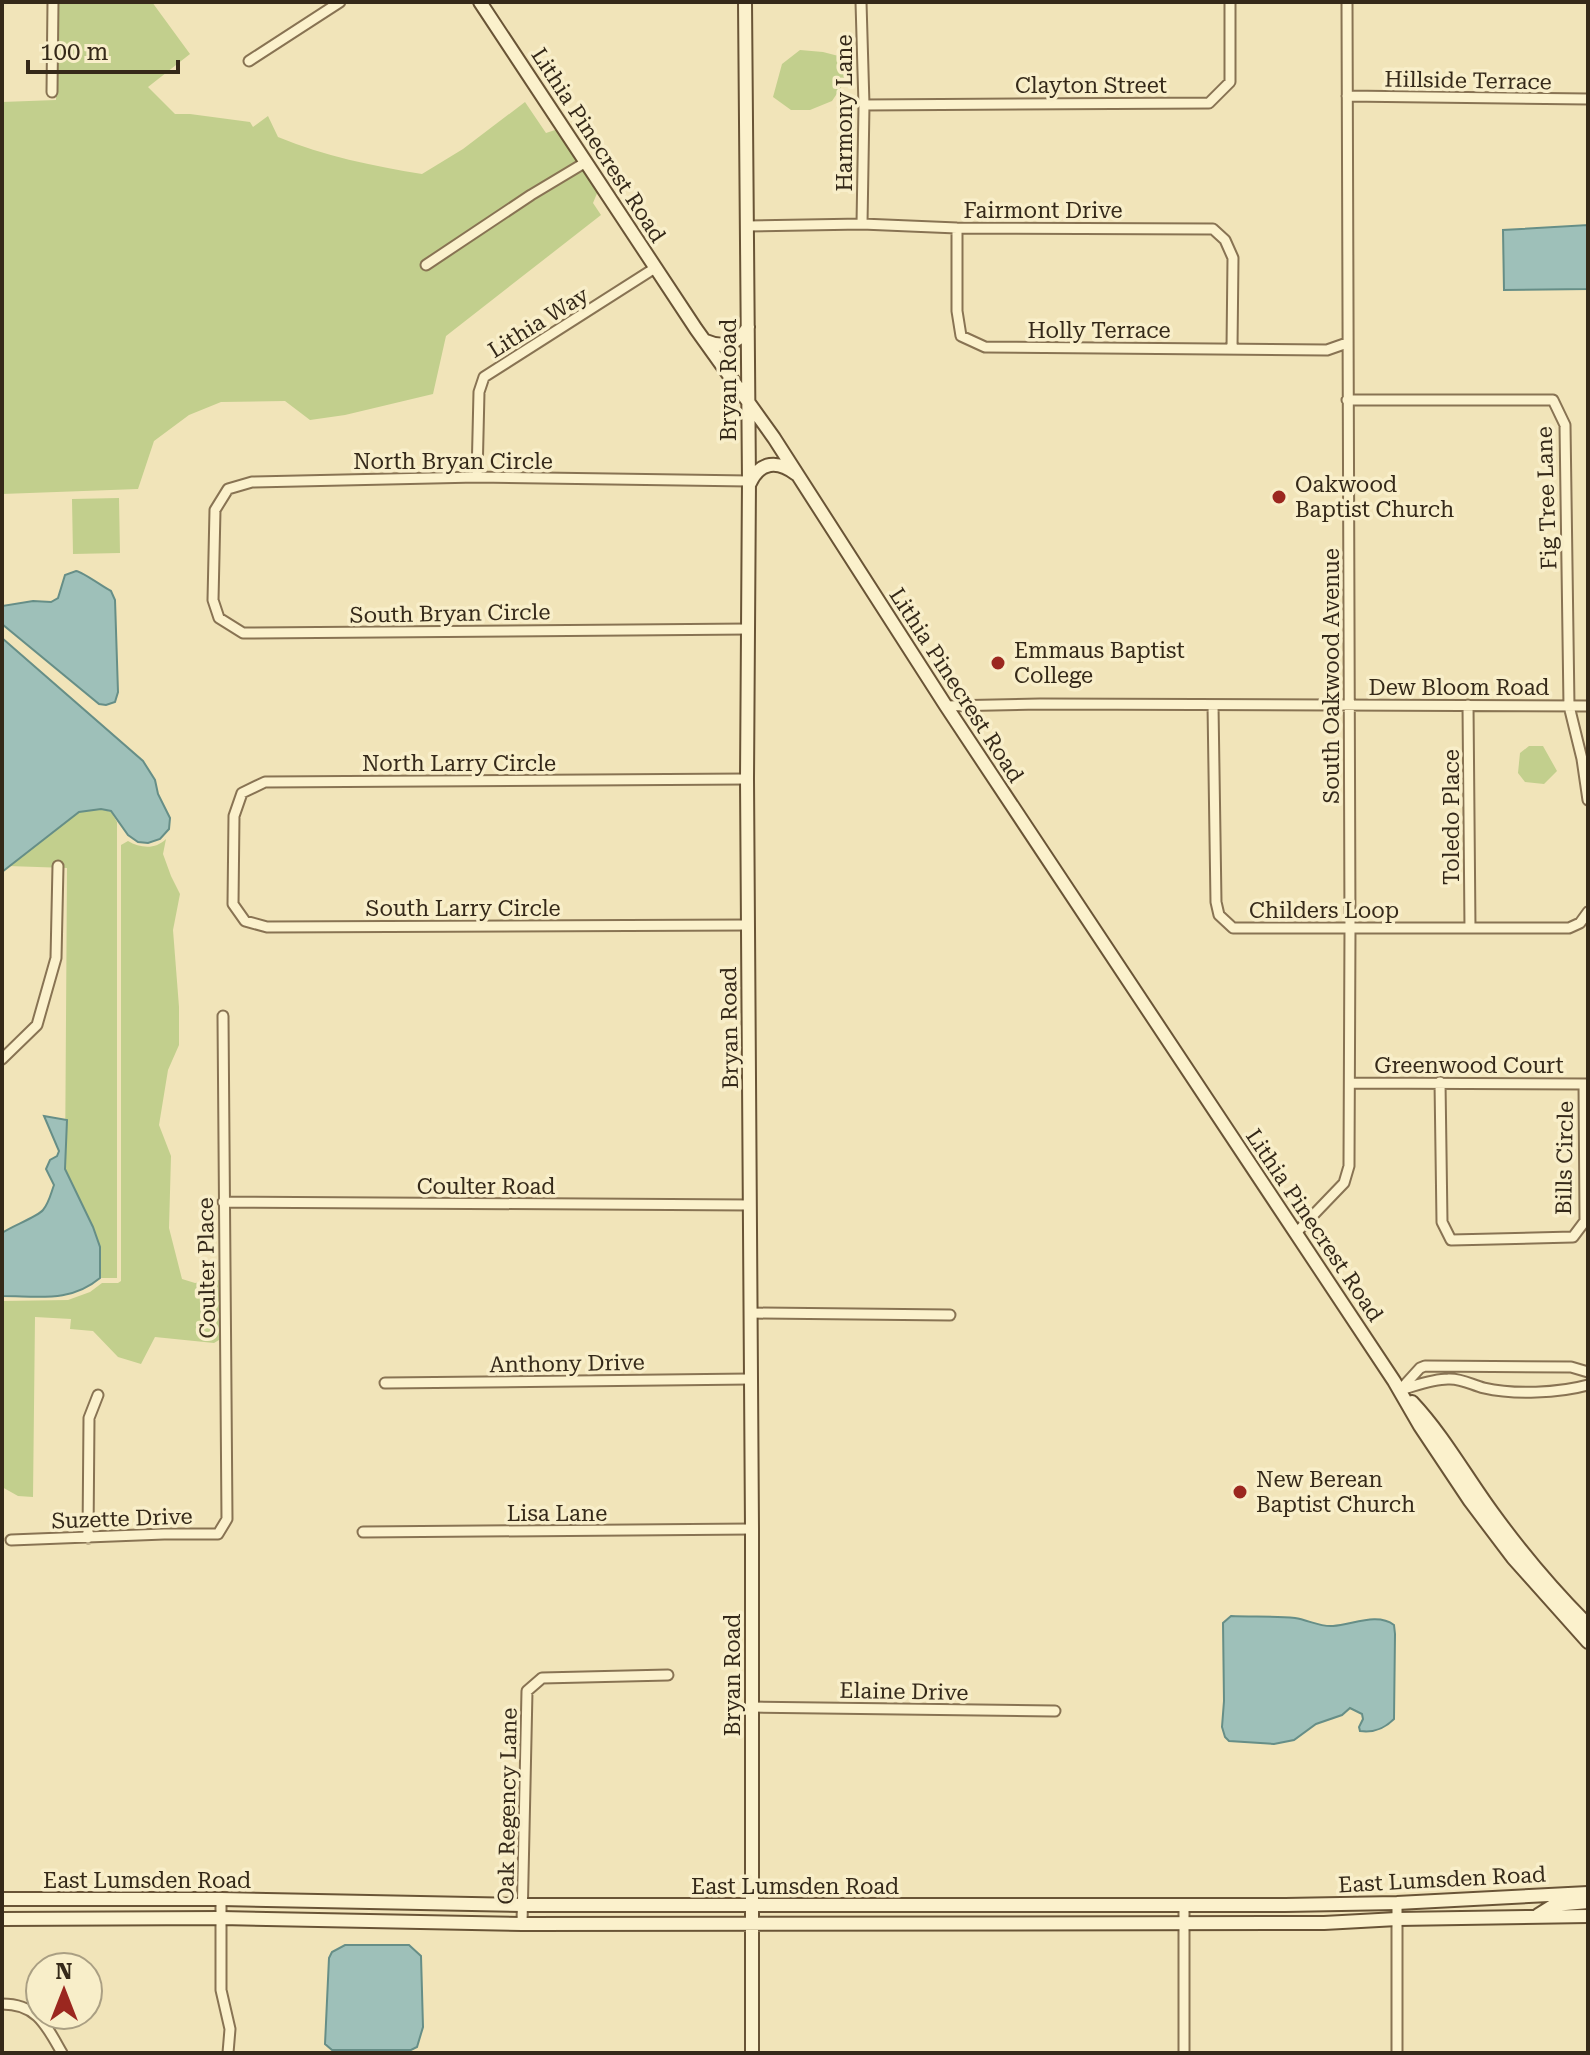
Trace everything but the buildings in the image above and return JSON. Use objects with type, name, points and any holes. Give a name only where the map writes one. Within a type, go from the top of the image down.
[{"type":"main road","name":"Lithia Pinecrest Road","points":[[480,2],[655,268],[799,476],[946,706],[1400,1390],[1470,1501],[1513,1558],[1588,1642]]},
{"type":"main road","name":"Bryan Road","points":[[745,2],[752,2053]]},
{"type":"main road","points":[[706,341],[728,344],[740,338],[748,327]]},
{"type":"main road","points":[[749,484],[756,472],[767,465],[785,467],[799,476]]},
{"type":"main road","name":"Lithia Pinecrest Road","points":[[1400,1390],[1429,1420],[1492,1512],[1547,1583],[1588,1625]]},
{"type":"main road","points":[[1470,1501],[1482,1502],[1492,1512]]},
{"type":"main road","name":"East Lumsden Road","points":[[2,1899],[221,1899],[522,1905],[1184,1905],[1397,1903],[1588,1893]]},
{"type":"main road","points":[[1536,1916],[1554,1905],[1588,1902]]},
{"type":"main road","name":"East Lumsden Road","points":[[2,1919],[221,1918],[522,1924],[1324,1923],[1588,1916]]},
{"type":"street","points":[[52,92],[53,2]]},
{"type":"street","points":[[249,61],[340,2]]},
{"type":"street","name":"Harmony Lane","points":[[861,2],[864,105],[862,224]]},
{"type":"street","name":"Clayton Street","points":[[864,105],[1209,103],[1230,82],[1230,2]]},
{"type":"street","name":"South Oakwood Avenue","points":[[1296,1233],[1344,1183],[1349,1166],[1347,2]]},
{"type":"street","name":"Hillside Terrace","points":[[1347,96],[1588,99]]},
{"type":"street","points":[[426,265],[586,162]]},
{"type":"street","name":"Fairmont Drive","points":[[746,226],[862,224],[957,228],[1213,229],[1225,240],[1233,258],[1232,348]]},
{"type":"street","name":"Holly Terrace","points":[[957,228],[957,311],[961,336],[985,347],[1327,350],[1347,343]]},
{"type":"street","name":"Lithia Way","points":[[477,477],[479,392],[484,377],[655,268]]},
{"type":"street","name":"Fig Tree Lane","points":[[1347,400],[1553,400],[1565,425],[1569,706]]},
{"type":"street","name":"North Bryan Circle","points":[[214,556],[215,510],[228,489],[252,482],[477,477],[749,484]]},
{"type":"street","name":"South Bryan Circle","points":[[214,556],[213,600],[219,618],[243,633],[749,629]]},
{"type":"street","name":"Childers Loop","points":[[1213,705],[1216,902],[1219,915],[1233,928],[1569,928],[1580,923],[1588,912]]},
{"type":"street","name":"Toledo Place","points":[[1468,705],[1470,928]]},
{"type":"street","name":"Dew Bloom Road","points":[[946,706],[1588,706]]},
{"type":"street","points":[[1569,706],[1588,800]]},
{"type":"street","name":"North Larry Circle","points":[[234,859],[234,816],[242,793],[265,782],[747,779]]},
{"type":"street","name":"South Larry Circle","points":[[234,859],[233,904],[245,921],[267,927],[748,925]]},
{"type":"street","points":[[2,1059],[37,1025],[56,958],[58,866]]},
{"type":"street","name":"Coulter Place","points":[[223,1016],[227,1519]]},
{"type":"street","name":"Bills Circle","points":[[1440,1082],[1442,1222],[1451,1240],[1573,1237],[1585,1221],[1586,1084]]},
{"type":"street","name":"Greenwood Court","points":[[1350,1083],[1586,1084]]},
{"type":"street","name":"Coulter Road","points":[[223,1202],[750,1205]]},
{"type":"street","points":[[750,1313],[950,1315]]},
{"type":"street","points":[[1400,1390],[1425,1366],[1571,1367],[1588,1372]]},
{"type":"street","name":"Anthony Drive","points":[[385,1383],[750,1379]]},
{"type":"street","points":[[1400,1390],[1447,1379],[1501,1391],[1559,1392],[1588,1385]]},
{"type":"street","points":[[88,1538],[89,1418],[98,1395]]},
{"type":"street","name":"Suzette Drive","points":[[11,1540],[218,1534],[227,1519]]},
{"type":"street","name":"Lisa Lane","points":[[363,1532],[752,1529]]},
{"type":"street","name":"Oak Regency Lane","points":[[522,1924],[527,1691],[542,1678],[668,1675]]},
{"type":"street","name":"Elaine Drive","points":[[752,1707],[1055,1711]]},
{"type":"street","points":[[221,1899],[221,1990],[230,2029],[228,2053]]},
{"type":"street","points":[[1397,1903],[1397,2053]]},
{"type":"street","points":[[1184,1905],[1184,2053]]},
{"type":"street","points":[[2,2004],[23,2006],[33,2011],[62,2053]]},
{"type":"green space","points":[[58,2],[152,2],[190,54],[148,87],[175,114],[250,122],[253,127],[268,116],[278,137],[367,164],[422,174],[463,149],[525,102],[546,133],[558,129],[598,191],[593,203],[601,215],[446,336],[433,394],[310,420],[285,401],[221,402],[189,415],[154,441],[138,489],[2,494],[2,102],[56,100]]},
{"type":"green space","points":[[800,50],[850,59],[850,74],[832,101],[810,110],[791,110],[773,97],[782,64]]},
{"type":"green space","points":[[119,498],[120,553],[73,554],[72,499]]},
{"type":"green space","points":[[1529,746],[1543,746],[1557,771],[1544,784],[1525,782],[1518,773],[1520,753]]},
{"type":"green space","points":[[101,809],[111,812],[117,822],[117,1278],[100,1278],[100,1247],[65,1169],[67,868],[8,866],[79,812]]},
{"type":"green space","points":[[166,839],[163,854],[180,894],[173,930],[179,1045],[168,1070],[159,1125],[171,1156],[169,1228],[182,1279],[195,1283],[219,1280],[219,1340],[214,1343],[155,1337],[141,1364],[118,1357],[93,1331],[70,1329],[71,1319],[35,1317],[33,1497],[18,1496],[2,1487],[2,1301],[68,1300],[90,1292],[102,1283],[121,1281],[121,845],[128,841],[152,846]]},
{"type":"water","points":[[1588,225],[1588,289],[1504,290],[1503,230]]},
{"type":"water","points":[[76,571],[111,591],[115,600],[118,692],[115,702],[106,705],[99,704],[2,624],[2,606],[33,601],[51,602],[58,598],[65,575]]},
{"type":"water","points":[[2,638],[143,761],[155,780],[170,818],[169,829],[160,839],[138,842],[128,835],[111,811],[79,812],[2,872]]},
{"type":"water","points":[[44,1116],[67,1120],[65,1169],[100,1247],[100,1278],[66,1295],[2,1296],[2,1233],[43,1210],[54,1185],[46,1169],[59,1151]]},
{"type":"water","points":[[1231,1616],[1295,1618],[1328,1626],[1364,1620],[1387,1621],[1394,1625],[1394,1719],[1378,1730],[1360,1731],[1362,1714],[1350,1708],[1342,1715],[1316,1724],[1294,1740],[1274,1744],[1229,1741],[1222,1727],[1223,1623]]},
{"type":"water","points":[[345,1945],[409,1945],[421,1956],[423,2027],[417,2047],[411,2050],[332,2050],[325,2044],[329,1958],[332,1952]]},
{"type":"place","name":"Oakwood Baptist Church","points":[[1279,497]]},
{"type":"place","name":"Emmaus Baptist College","points":[[998,663]]},
{"type":"place","name":"New Berean Baptist Church","points":[[1240,1492]]}]
